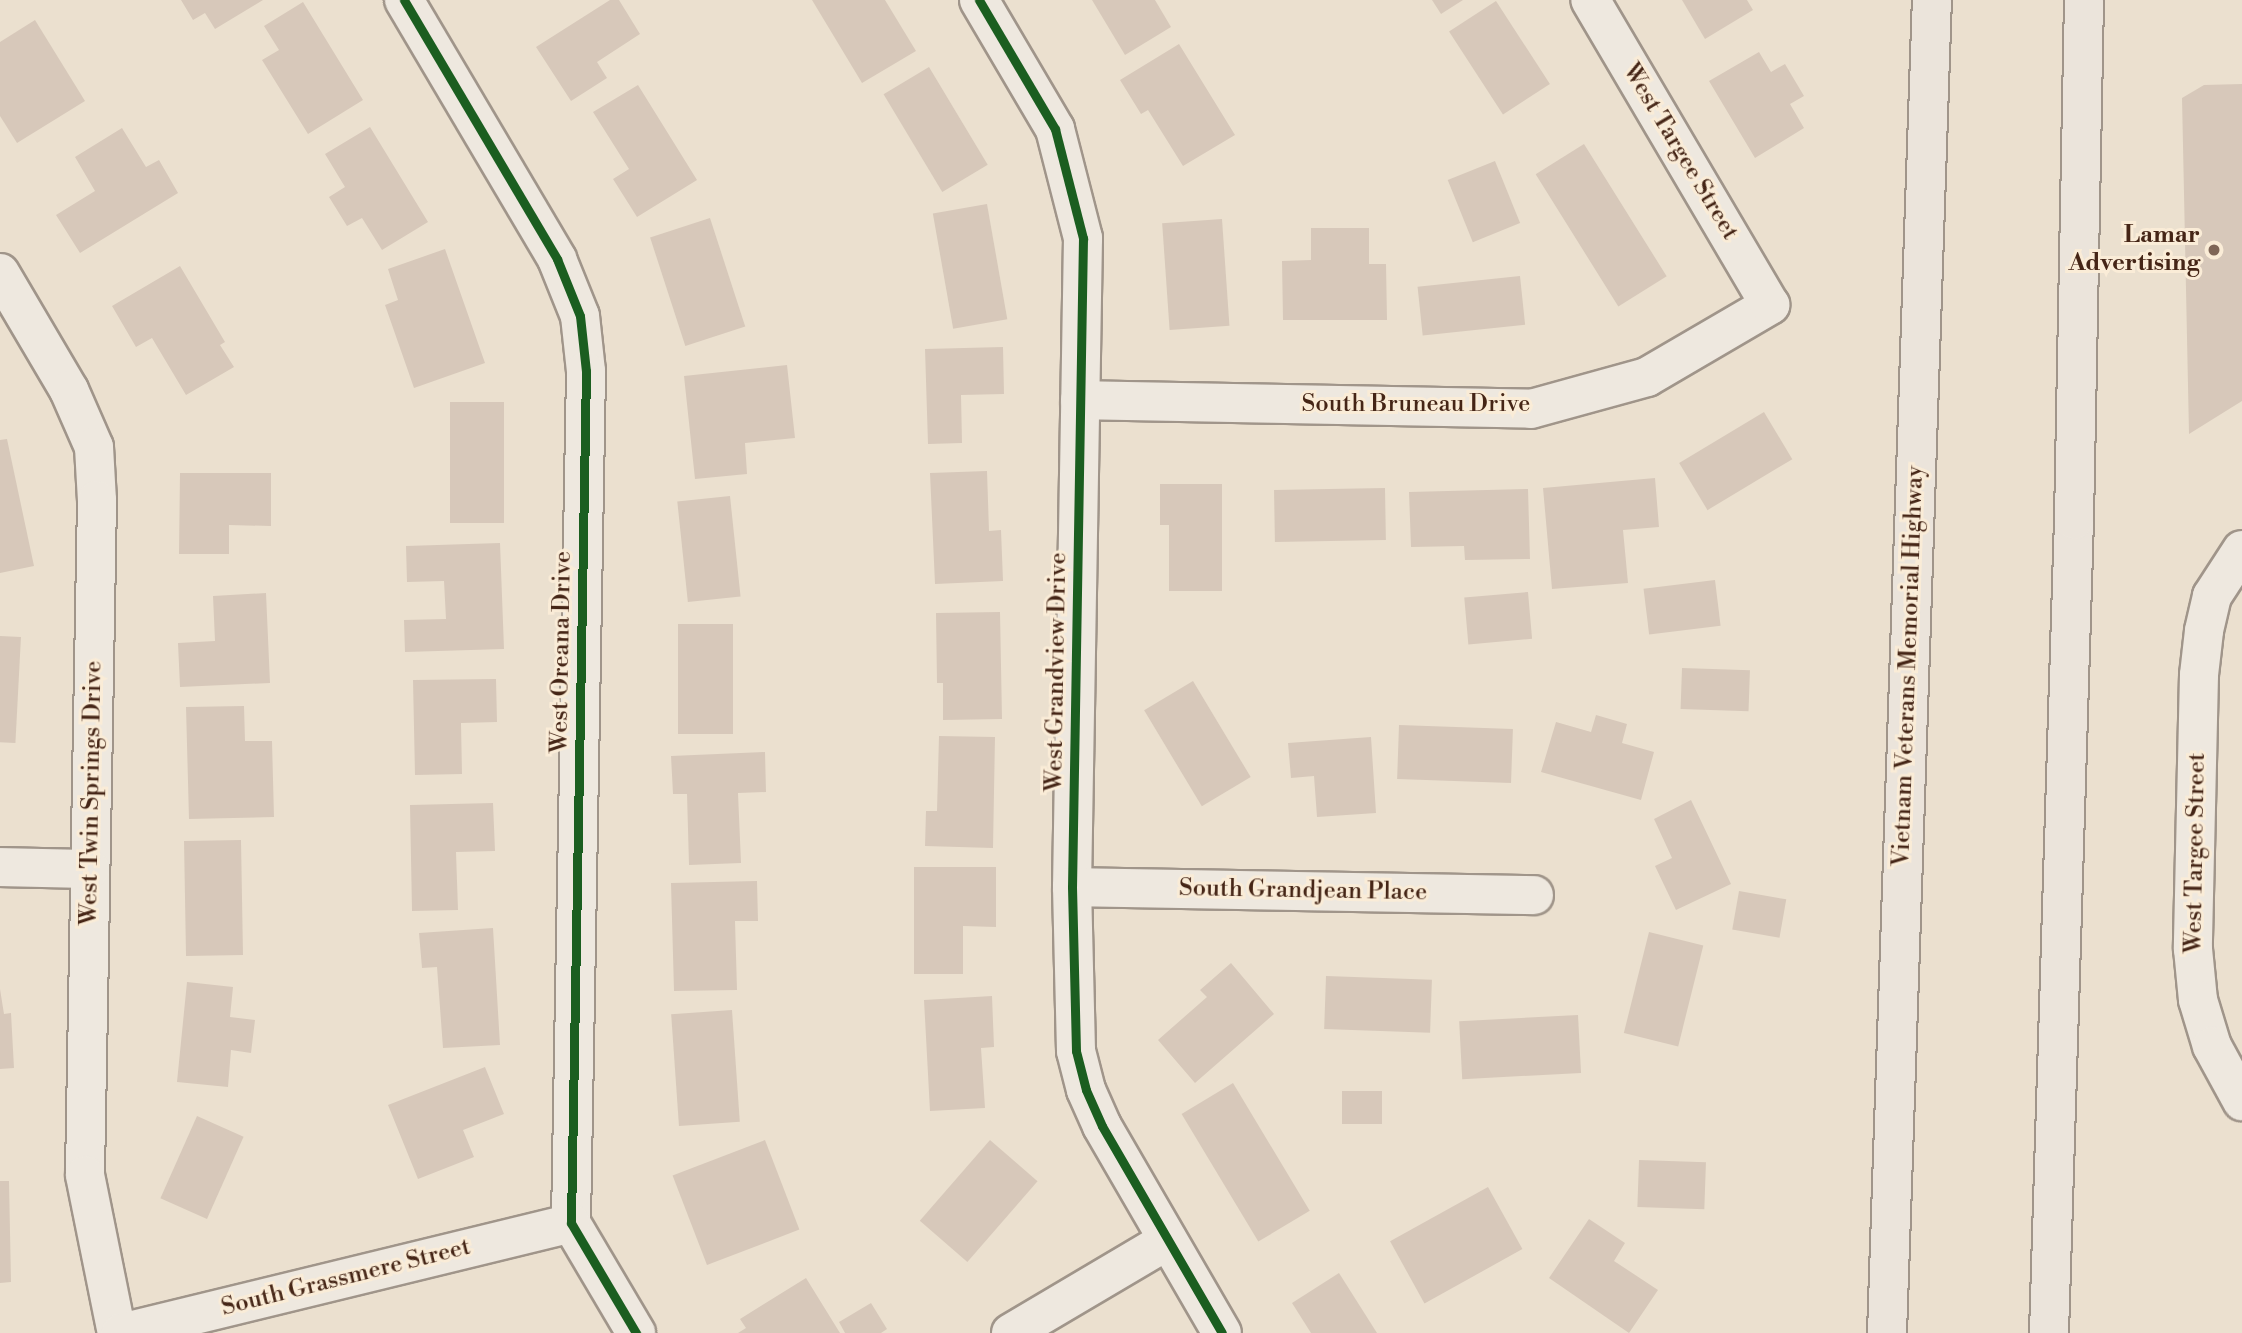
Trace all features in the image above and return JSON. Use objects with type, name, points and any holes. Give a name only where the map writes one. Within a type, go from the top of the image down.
[{"type":"highway","name":"Vietnam Veterans Memorial Highway","points":[[1887,1333],[1932,0]]},
{"type":"highway","points":[[2049,1333],[2073,533],[2084,0]]},
{"type":"street","name":"West Oreana Drive","points":[[404,0],[557,259],[580,316],[586,371],[571,1223]]},
{"type":"street","name":"West Grandview Drive","points":[[978,0],[1055,129],[1083,238],[1072,887],[1076,1051],[1086,1090],[1102,1126],[1222,1333]]},
{"type":"street","name":"West Targee Street","points":[[1590,0],[1770,305]]},
{"type":"street","name":"West Twin Springs Drive","points":[[0,273],[69,390],[94,447],[97,500],[85,1175],[119,1333]]},
{"type":"street","name":"South Bruneau Drive","points":[[1080,400],[1531,410],[1647,377],[1770,305]]},
{"type":"street","name":"West Targee Street","points":[[2240,555],[2212,596],[2199,675],[2193,949],[2198,1000],[2212,1046],[2242,1101]]},
{"type":"street","points":[[0,867],[90,869]]},
{"type":"street","name":"South Grandjean Place","points":[[1072,887],[1534,895]]},
{"type":"street","name":"South Grassmere Street","points":[[119,1333],[571,1223]]},
{"type":"street","points":[[571,1223],[636,1333]]},
{"type":"street","points":[[1011,1333],[1168,1240]]},
{"type":"building","points":[[181,0],[263,0],[215,29],[205,13],[193,20]]},
{"type":"building","points":[[610,0],[619,0],[640,34],[597,62],[607,78],[571,101],[536,47]]},
{"type":"building","points":[[812,0],[885,0],[916,51],[862,83]]},
{"type":"building","points":[[1092,0],[1155,0],[1171,27],[1125,55]]},
{"type":"building","points":[[1432,0],[1463,0],[1441,14]]},
{"type":"building","points":[[1682,0],[1747,0],[1753,10],[1705,39]]},
{"type":"building","points":[[1496,1],[1550,84],[1503,115],[1449,31]]},
{"type":"building","points":[[303,2],[363,100],[308,134],[262,60],[279,50],[264,26]]},
{"type":"building","points":[[35,20],[85,101],[17,143],[0,116],[0,42]]},
{"type":"building","points":[[1179,44],[1235,135],[1183,166],[1148,110],[1141,114],[1120,80]]},
{"type":"building","points":[[1759,52],[1771,72],[1785,64],[1804,96],[1790,104],[1804,128],[1755,158],[1709,81]]},
{"type":"building","points":[[929,67],[988,165],[942,192],[884,94]]},
{"type":"building","name":"Lamar Advertising","points":[[2242,84],[2242,401],[2189,434],[2182,98],[2204,85]]},
{"type":"building","points":[[638,85],[697,180],[637,217],[613,179],[629,169],[593,112]]},
{"type":"building","points":[[370,127],[428,222],[382,250],[362,218],[347,226],[329,197],[345,187],[325,154]]},
{"type":"building","points":[[122,128],[146,167],[159,160],[178,193],[80,253],[56,215],[95,191],[75,157]]},
{"type":"building","points":[[1584,144],[1667,276],[1618,307],[1536,174]]},
{"type":"building","points":[[1495,161],[1520,223],[1473,242],[1448,180]]},
{"type":"building","points":[[987,204],[1007,319],[953,329],[933,214]]},
{"type":"building","points":[[710,218],[745,326],[685,346],[650,237]]},
{"type":"building","points":[[1222,219],[1229,326],[1170,330],[1162,223]]},
{"type":"building","points":[[1311,228],[1369,228],[1369,264],[1386,264],[1387,320],[1283,320],[1282,261],[1311,260]]},
{"type":"building","points":[[445,249],[485,363],[414,388],[385,305],[398,300],[388,269]]},
{"type":"building","points":[[180,266],[225,342],[220,345],[234,367],[186,395],[152,338],[136,347],[112,306]]},
{"type":"building","points":[[1520,276],[1525,325],[1423,335],[1418,287]]},
{"type":"building","points":[[1003,347],[1004,394],[961,395],[962,443],[928,444],[925,349]]},
{"type":"building","points":[[787,365],[795,438],[745,443],[747,474],[695,479],[684,376]]},
{"type":"building","points":[[450,402],[504,402],[504,523],[450,523]]},
{"type":"building","points":[[1764,412],[1792,459],[1707,510],[1679,463]]},
{"type":"building","points":[[7,439],[34,566],[0,573],[0,440]]},
{"type":"building","points":[[987,471],[989,531],[1001,530],[1003,581],[935,584],[930,473]]},
{"type":"building","points":[[180,473],[271,473],[271,526],[229,525],[229,554],[179,554]]},
{"type":"building","points":[[1655,478],[1659,527],[1623,530],[1628,583],[1552,589],[1543,488]]},
{"type":"building","points":[[1160,484],[1222,484],[1222,591],[1169,591],[1169,525],[1160,525]]},
{"type":"building","points":[[1385,488],[1386,540],[1275,542],[1274,490]]},
{"type":"building","points":[[1528,489],[1530,559],[1465,560],[1464,546],[1411,547],[1409,492]]},
{"type":"building","points":[[730,496],[741,596],[688,602],[677,502]]},
{"type":"building","points":[[500,543],[504,649],[405,652],[404,620],[446,619],[444,581],[407,582],[406,546]]},
{"type":"building","points":[[1715,580],[1721,626],[1649,634],[1644,589]]},
{"type":"building","points":[[1528,592],[1532,639],[1468,644],[1464,598]]},
{"type":"building","points":[[266,593],[270,683],[180,687],[178,643],[215,641],[213,596]]},
{"type":"building","points":[[1000,612],[1002,719],[943,720],[943,683],[937,683],[936,613]]},
{"type":"building","points":[[678,624],[733,624],[733,734],[678,734]]},
{"type":"building","points":[[0,636],[21,637],[15,743],[0,742]]},
{"type":"building","points":[[1682,668],[1750,670],[1749,711],[1681,709]]},
{"type":"building","points":[[496,679],[497,722],[461,723],[462,774],[415,775],[413,680]]},
{"type":"building","points":[[1193,681],[1251,777],[1202,806],[1144,710]]},
{"type":"building","points":[[244,706],[245,741],[272,741],[274,817],[189,819],[186,707]]},
{"type":"building","points":[[1596,715],[1627,724],[1622,743],[1654,752],[1641,800],[1541,772],[1556,722],[1591,732]]},
{"type":"building","points":[[1399,725],[1513,729],[1511,783],[1397,779]]},
{"type":"building","points":[[939,736],[995,737],[993,848],[925,846],[926,811],[937,811]]},
{"type":"building","points":[[1371,737],[1376,813],[1317,817],[1314,776],[1291,778],[1288,743]]},
{"type":"building","points":[[765,752],[766,792],[738,793],[741,863],[689,865],[687,794],[673,794],[671,756]]},
{"type":"building","points":[[1691,800],[1731,884],[1676,910],[1655,866],[1672,858],[1654,819]]},
{"type":"building","points":[[493,803],[495,851],[456,852],[458,910],[412,911],[410,805]]},
{"type":"building","points":[[241,840],[243,955],[186,956],[184,841]]},
{"type":"building","points":[[914,867],[996,867],[996,927],[963,926],[963,974],[914,974]]},
{"type":"building","points":[[757,881],[758,921],[735,921],[737,990],[674,991],[671,883]]},
{"type":"building","points":[[1739,891],[1786,899],[1779,938],[1732,929]]},
{"type":"building","points":[[493,928],[500,1045],[443,1048],[437,967],[422,968],[419,933]]},
{"type":"building","points":[[1649,932],[1703,946],[1678,1046],[1624,1033]]},
{"type":"building","points":[[1231,963],[1274,1014],[1195,1083],[1158,1040],[1207,997],[1200,990]]},
{"type":"building","points":[[1326,976],[1432,980],[1430,1033],[1324,1029]]},
{"type":"building","points":[[187,982],[233,987],[230,1017],[255,1020],[251,1053],[231,1050],[228,1087],[177,1082]]},
{"type":"building","points":[[0,989],[4,1014],[11,1013],[14,1068],[0,1069]]},
{"type":"building","points":[[992,996],[994,1047],[981,1048],[985,1108],[930,1111],[924,1000]]},
{"type":"building","points":[[732,1010],[740,1122],[679,1126],[671,1014]]},
{"type":"building","points":[[1578,1015],[1581,1073],[1462,1079],[1459,1021]]},
{"type":"building","points":[[485,1067],[504,1114],[463,1130],[474,1157],[418,1179],[388,1105]]},
{"type":"building","points":[[1233,1083],[1310,1211],[1258,1242],[1182,1114]]},
{"type":"building","points":[[1342,1091],[1382,1091],[1382,1124],[1342,1124]]},
{"type":"building","points":[[197,1116],[244,1137],[207,1219],[160,1198]]},
{"type":"building","points":[[765,1140],[799,1230],[707,1265],[673,1175]]},
{"type":"building","points":[[990,1140],[1038,1181],[967,1262],[920,1221]]},
{"type":"building","points":[[1639,1160],[1706,1162],[1704,1209],[1637,1207]]},
{"type":"building","points":[[0,1181],[9,1181],[11,1282],[0,1283]]},
{"type":"building","points":[[1488,1187],[1522,1249],[1424,1303],[1390,1241]]},
{"type":"building","points":[[1589,1219],[1625,1243],[1614,1261],[1658,1290],[1629,1333],[1549,1278]]},
{"type":"building","points":[[1339,1273],[1377,1333],[1311,1333],[1292,1303]]},
{"type":"building","points":[[806,1278],[840,1333],[738,1333],[746,1328],[740,1319]]},
{"type":"building","points":[[871,1303],[887,1329],[881,1333],[845,1333],[839,1322]]},
{"type":"cycle path","points":[[404,0],[557,259],[580,316],[586,371],[571,1223],[636,1333]]},
{"type":"cycle path","points":[[979,0],[1055,129],[1083,238],[1072,887],[1076,1051],[1086,1090],[1102,1126],[1222,1333]]},
{"type":"place","name":"Lamar Advertising","points":[[2214,250]]}]
